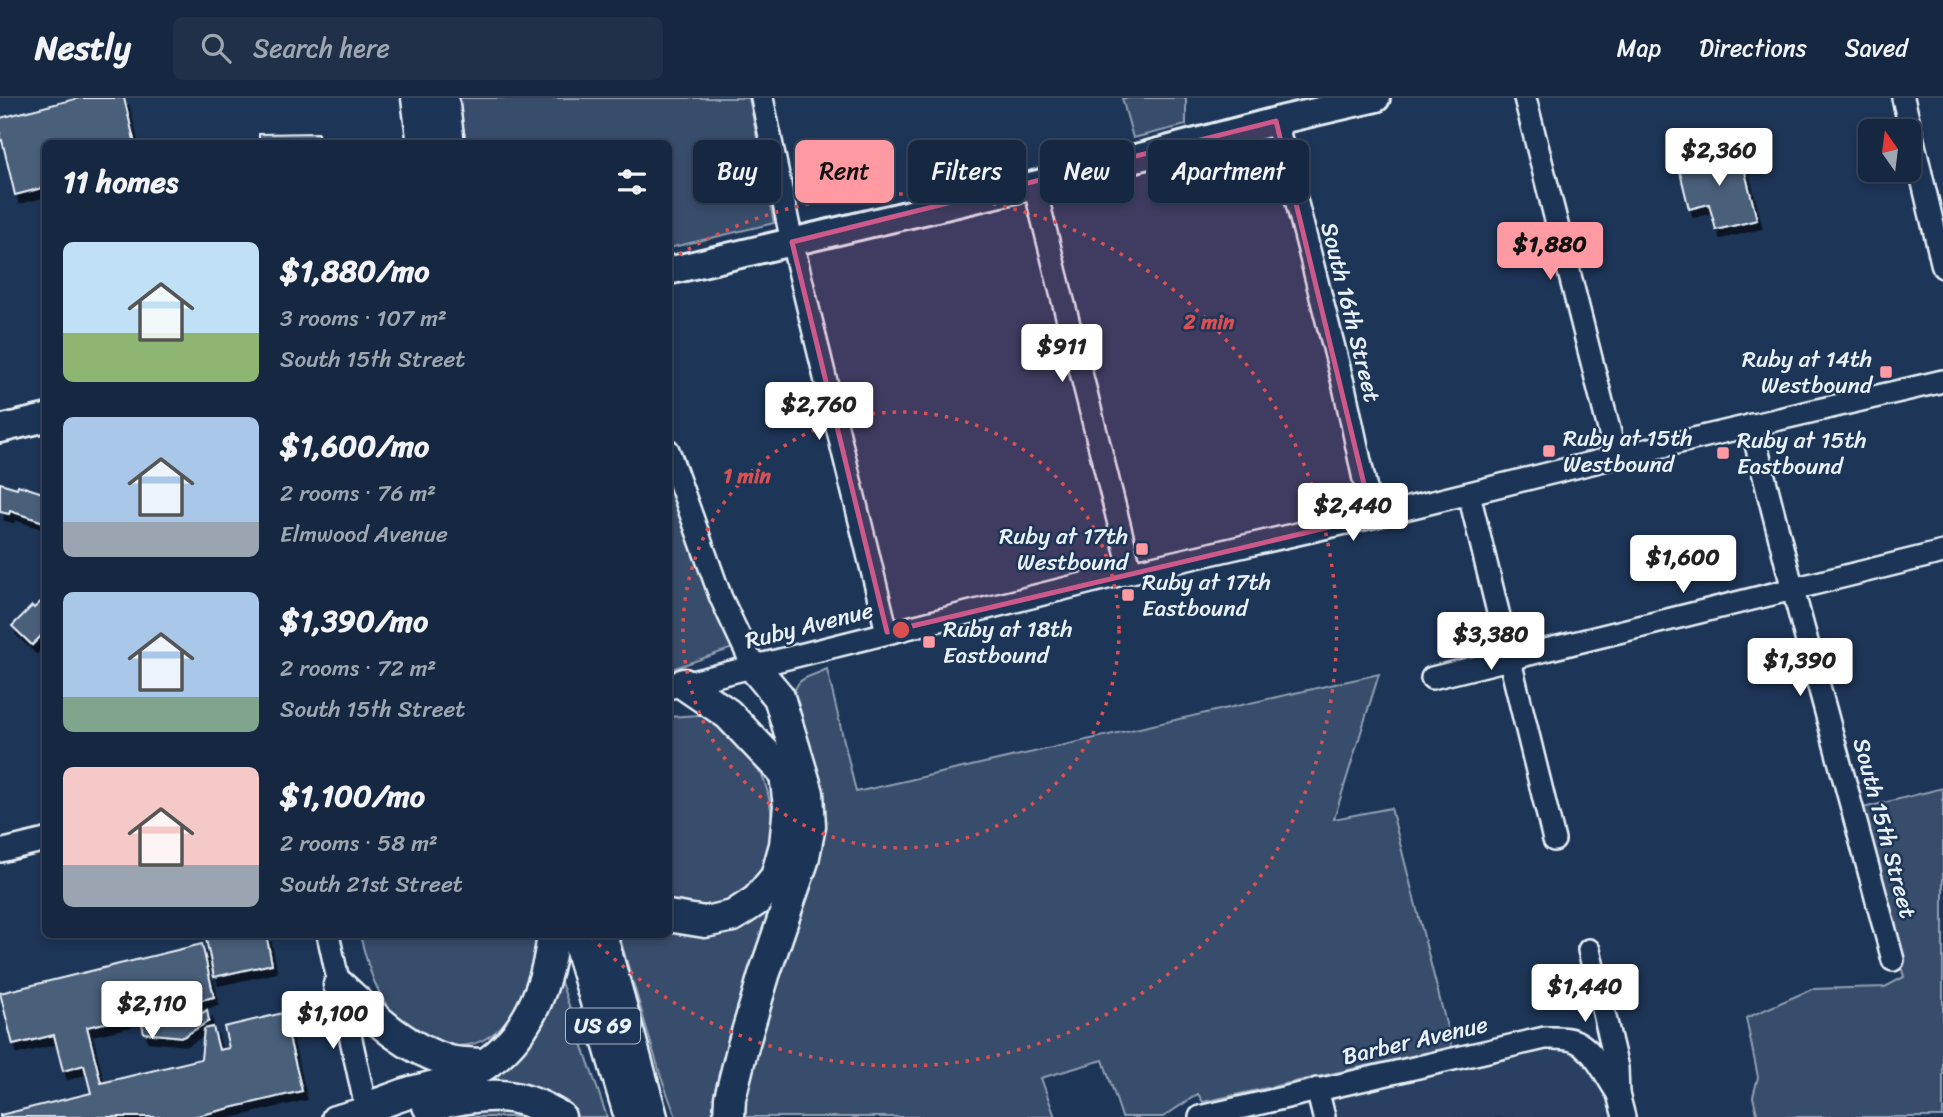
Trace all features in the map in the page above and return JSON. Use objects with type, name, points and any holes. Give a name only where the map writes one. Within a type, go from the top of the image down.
[{"type":"highway","points":[[418,98],[423,140]]},
{"type":"highway","points":[[443,98],[448,140]]},
{"type":"highway","points":[[672,917],[705,922],[733,916],[757,900],[776,877],[785,845],[789,806],[785,774],[759,701],[753,666]]},
{"type":"highway","points":[[729,1117],[730,1098],[743,1046],[803,861],[810,826],[808,793],[779,698],[753,666]]},
{"type":"highway","points":[[676,686],[729,714],[785,774]]},
{"type":"highway","points":[[367,1113],[401,1095],[457,1079],[506,1048],[528,1021],[550,959],[553,938]]},
{"type":"highway","name":"US 69","points":[[577,938],[630,1117]]},
{"type":"highway","name":"US 69","points":[[602,938],[652,1117]]},
{"type":"highway","points":[[340,985],[385,1027],[414,1048],[449,1061],[484,1064]]},
{"type":"highway","points":[[367,1113],[400,1112],[491,1094],[518,1097],[543,1106],[560,1117]]},
{"type":"main road","points":[[672,270],[1034,186],[1276,121],[1376,98]]},
{"type":"main road","points":[[0,429],[42,419]]},
{"type":"street","points":[[762,98],[792,242],[887,632]]},
{"type":"street","points":[[1525,98],[1616,457]]},
{"type":"street","points":[[1903,98],[1943,267]]},
{"type":"street","name":"South 16th Street","points":[[1276,121],[1345,391],[1372,517]]},
{"type":"street","points":[[1034,186],[1131,572]]},
{"type":"street","name":"Ruby Avenue","points":[[676,686],[1131,572],[1943,381]]},
{"type":"street","name":"South 15th Street","points":[[1751,425],[1893,960]]},
{"type":"street","points":[[672,461],[721,598],[753,666]]},
{"type":"street","points":[[1469,494],[1554,840]]},
{"type":"street","points":[[1432,678],[1943,552]]},
{"type":"street","points":[[0,851],[42,841]]},
{"type":"street","points":[[329,938],[367,1113],[333,1117]]},
{"type":"street","points":[[1589,950],[1617,1068],[1618,1094],[1624,1117]]},
{"type":"street","name":"Barber Avenue","points":[[1200,1117],[1545,1038],[1579,1043],[1591,1054],[1618,1094]]},
{"type":"street","points":[[1317,1089],[1324,1117]]},
{"type":"highlighted area","points":[[1276,121],[1372,517],[887,632],[792,242]]},
{"type":"shaded area","points":[[458,98],[749,98],[757,140],[693,140],[693,203],[770,203],[774,223],[672,247],[672,140],[465,140]]},
{"type":"shaded area","points":[[1122,98],[1186,98],[1186,125],[1133,138]]},
{"type":"shaded area","points":[[672,487],[733,648],[672,669]]},
{"type":"shaded area","points":[[827,669],[856,792],[1379,674],[1334,819],[1391,808],[1452,1047],[1203,1102],[1198,1094],[1163,1117],[1122,1117],[1103,1060],[1041,1078],[1055,1117],[742,1117],[769,1001],[822,847],[823,819],[794,694],[799,683]]},
{"type":"shaded area","points":[[700,715],[738,738],[759,768],[767,791],[772,816],[766,863],[756,883],[739,898],[716,906],[686,906],[672,901],[672,717]]},
{"type":"shaded area","points":[[1943,788],[1943,1117],[1758,1117],[1753,1097],[1758,1077],[1746,1018],[1812,989],[1885,987],[1904,977],[1859,809]]},
{"type":"shaded area","points":[[775,898],[723,1117],[676,1117],[661,1077],[620,938],[672,938],[672,924]]},
{"type":"shaded area","points":[[361,938],[537,938],[529,981],[519,1003],[489,1037],[469,1045],[447,1045],[400,1021],[385,1002],[366,959]]},
{"type":"shaded area","points":[[560,979],[607,1117],[574,1117],[479,1087],[555,980]]},
{"type":"shaded area","points":[[1551,1045],[1567,1048],[1580,1055],[1603,1085],[1611,1117],[1333,1117],[1330,1105],[1333,1096]]},
{"type":"shaded area","points":[[503,1105],[535,1117],[424,1117]]},
{"type":"building","points":[[79,98],[124,98],[134,140],[42,140],[42,188],[15,195],[2,140],[0,141],[0,118]]},
{"type":"building","points":[[318,133],[318,140],[259,140],[259,134]]},
{"type":"building","points":[[1739,148],[1757,220],[1716,230],[1709,204],[1689,209],[1678,164]]},
{"type":"building","points":[[0,483],[17,488],[18,485],[42,493],[42,521],[10,511],[9,514],[0,512]]},
{"type":"building","points":[[42,601],[42,635],[32,645],[12,626],[32,606],[34,608]]},
{"type":"building","points":[[206,938],[267,938],[272,964],[214,977]]},
{"type":"building","points":[[202,944],[214,997],[188,1003],[192,1020],[207,1010],[209,1021],[183,1037],[144,1033],[140,1015],[87,1027],[101,1083],[201,1059],[204,1029],[213,1027],[219,1050],[229,1048],[224,1027],[283,1013],[302,1091],[193,1117],[0,1117],[91,1093],[84,1065],[63,1071],[54,1035],[13,1045],[0,993]]},
{"type":"place","name":"Ruby at 14th Westbound","points":[[1886,372]]},
{"type":"place","name":"Ruby at 15th Westbound","points":[[1549,451]]},
{"type":"place","name":"Ruby at 15th Eastbound","points":[[1723,453]]},
{"type":"place","name":"Ruby at 17th Westbound","points":[[1142,549]]},
{"type":"place","name":"Ruby at 17th Eastbound","points":[[1128,595]]},
{"type":"place","name":"Ruby at 18th Eastbound","points":[[929,642]]}]
